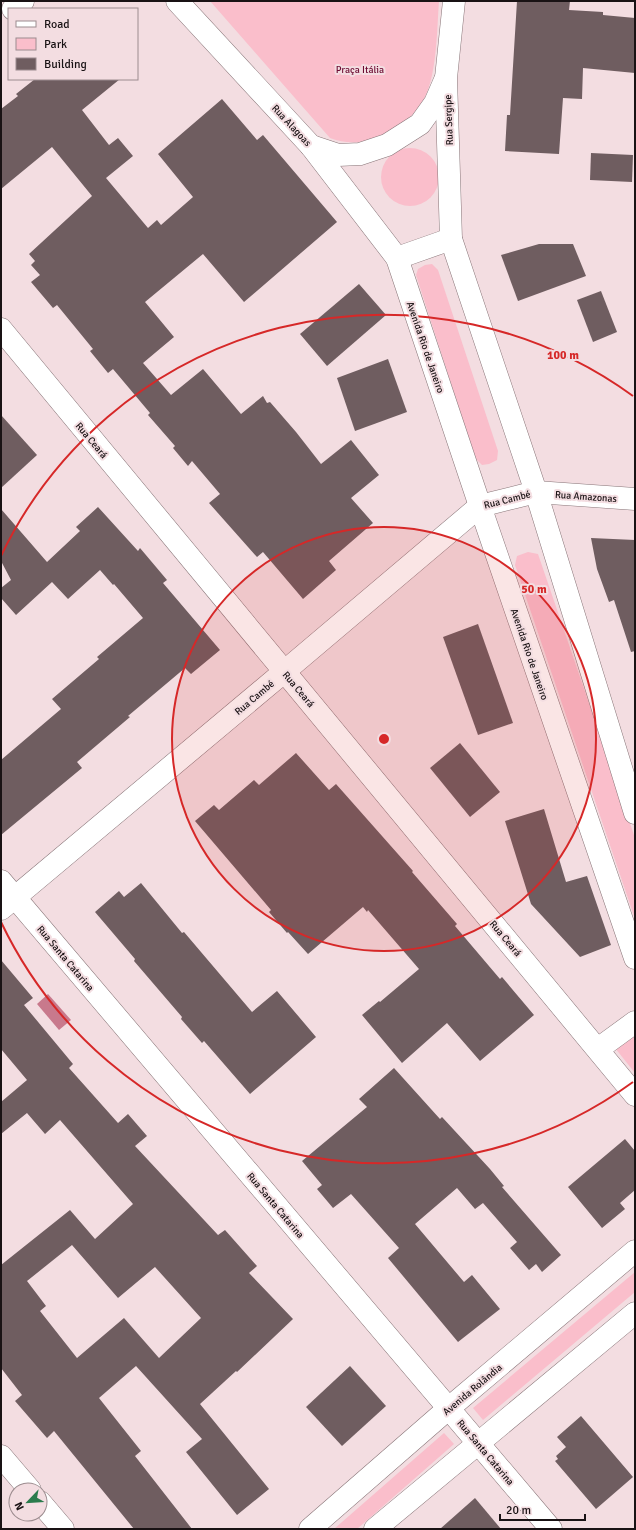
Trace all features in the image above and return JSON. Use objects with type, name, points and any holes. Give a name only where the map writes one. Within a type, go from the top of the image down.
[{"type":"street","points":[[14,8],[23,1]]},
{"type":"street","name":"Rua Alagoas","points":[[177,1],[312,146],[397,258]]},
{"type":"street","name":"Rua Sergipe","points":[[451,239],[446,78],[454,1]]},
{"type":"street","points":[[312,146],[338,155],[360,154],[387,145],[420,124],[435,103],[446,78]]},
{"type":"street","points":[[397,258],[451,239],[536,492],[635,813]]},
{"type":"street","name":"Avenida Rio de Janeiro","points":[[397,258],[480,506],[635,958]]},
{"type":"street","name":"Rua Ceará","points":[[1,329],[598,1048],[635,1095]]},
{"type":"street","name":"Rua Amazonas","points":[[536,492],[635,499]]},
{"type":"street","name":"Rua Cambé","points":[[6,896],[285,671],[480,506],[536,492]]},
{"type":"street","name":"Rua Santa Catarina","points":[[6,896],[449,1408],[551,1529]]},
{"type":"street","points":[[598,1048],[635,1022]]},
{"type":"street","name":"Avenida Rolândia","points":[[310,1529],[449,1408],[635,1251]]},
{"type":"street","points":[[375,1529],[635,1313]]},
{"type":"street","points":[[1,1456],[23,1482]]},
{"type":"street","points":[[48,1511],[63,1529]]},
{"type":"green space","name":"Praça Itália","points":[[210,1],[439,1],[434,63],[432,76],[425,97],[417,110],[406,121],[387,133],[367,140],[355,142],[343,142],[330,138]]},
{"type":"green space","points":[[404,148],[416,148],[431,156],[439,171],[439,183],[431,198],[416,206],[404,206],[389,198],[381,183],[381,171],[389,156]]},
{"type":"green space","points":[[432,264],[438,270],[498,451],[497,460],[489,464],[482,465],[475,458],[416,275],[418,269],[425,265]]},
{"type":"green space","points":[[528,552],[538,554],[635,838],[635,919],[515,565],[517,556]]},
{"type":"green space","points":[[635,1032],[635,1073],[615,1048]]},
{"type":"green space","points":[[635,1272],[635,1292],[483,1420],[473,1408]]},
{"type":"green space","points":[[444,1433],[454,1444],[357,1529],[334,1529]]},
{"type":"shaded area","points":[[48,994],[71,1020],[59,1030],[37,1004]]},
{"type":"building","points":[[517,1],[570,1],[569,10],[603,12],[603,15],[635,18],[635,73],[583,68],[582,99],[563,98],[559,154],[505,151],[507,115],[510,115]]},
{"type":"building","points":[[34,80],[119,80],[82,110],[109,145],[118,138],[133,156],[106,178],[148,228],[157,220],[161,225],[193,197],[158,154],[222,99],[257,140],[263,135],[337,222],[244,302],[203,254],[145,302],[174,337],[143,363],[171,395],[203,369],[241,414],[263,396],[267,403],[270,402],[296,432],[321,464],[351,440],[379,475],[351,498],[373,523],[329,561],[336,570],[303,599],[263,552],[257,557],[209,503],[220,494],[192,461],[188,466],[173,448],[175,446],[148,415],[150,413],[113,369],[108,373],[90,351],[93,349],[57,305],[53,308],[31,282],[40,275],[31,265],[35,261],[29,254],[92,196],[52,147],[1,189],[1,109],[18,96],[16,94]]},
{"type":"building","points":[[591,153],[633,155],[632,182],[590,180]]},
{"type":"building","points":[[539,244],[573,244],[586,276],[518,301],[501,255]]},
{"type":"building","points":[[359,284],[386,315],[327,366],[300,334]]},
{"type":"building","points":[[601,291],[617,332],[593,342],[577,300]]},
{"type":"building","points":[[388,359],[407,412],[355,431],[337,378]]},
{"type":"building","points":[[1,415],[37,455],[1,488]]},
{"type":"building","points":[[98,507],[138,551],[140,548],[167,580],[163,583],[220,650],[191,674],[185,668],[128,716],[130,717],[77,762],[82,768],[1,835],[1,760],[61,709],[52,699],[99,659],[97,657],[143,618],[100,570],[68,599],[52,582],[16,615],[1,598],[1,588],[11,580],[1,561],[1,509],[47,562],[80,531],[76,527]]},
{"type":"building","points":[[591,538],[635,540],[635,651],[631,652],[614,600],[609,602],[597,569]]},
{"type":"building","points":[[478,624],[513,723],[478,735],[443,637]]},
{"type":"building","points":[[460,743],[500,792],[470,817],[430,768]]},
{"type":"building","points":[[296,753],[329,790],[336,784],[413,871],[412,872],[457,924],[455,926],[500,979],[502,977],[534,1015],[480,1061],[447,1023],[402,1063],[362,1015],[419,969],[368,910],[367,912],[363,907],[308,954],[269,912],[271,910],[195,821],[214,805],[219,810],[254,780],[259,785]]},
{"type":"building","points":[[544,809],[566,882],[587,876],[611,945],[580,957],[531,904],[505,821]]},
{"type":"building","points":[[141,883],[182,933],[184,932],[252,1012],[277,991],[316,1037],[250,1094],[204,1041],[202,1043],[181,1019],[182,1017],[134,961],[135,959],[95,912],[119,891],[124,897]]},
{"type":"building","points":[[1,960],[33,998],[24,1005],[73,1064],[69,1068],[118,1123],[128,1114],[147,1136],[135,1146],[218,1235],[225,1230],[257,1266],[249,1273],[293,1319],[237,1372],[236,1371],[200,1404],[269,1489],[237,1515],[186,1452],[202,1439],[136,1366],[99,1398],[141,1451],[135,1456],[192,1529],[134,1529],[54,1431],[47,1438],[15,1401],[22,1395],[1,1368],[1,1265],[70,1210],[95,1239],[133,1204],[60,1120],[45,1134],[27,1113],[1,1134],[1,1102],[27,1080],[1,1049]],"holes":[[[72,1245],[118,1298],[155,1267],[201,1318],[159,1358],[124,1318],[77,1358],[40,1311],[46,1306],[27,1281]]]},
{"type":"building","points":[[394,1068],[440,1119],[442,1117],[490,1169],[504,1186],[502,1187],[561,1255],[542,1272],[536,1264],[529,1270],[510,1248],[517,1242],[483,1203],[475,1209],[457,1188],[415,1224],[464,1282],[472,1275],[500,1309],[458,1342],[388,1258],[399,1248],[351,1194],[333,1208],[317,1189],[322,1185],[302,1161],[367,1107],[359,1099]]},
{"type":"building","points":[[625,1139],[635,1151],[635,1190],[620,1203],[625,1209],[602,1228],[568,1187]]},
{"type":"building","points":[[350,1366],[386,1406],[342,1446],[306,1407]]},
{"type":"building","points":[[581,1416],[633,1477],[596,1509],[555,1461],[558,1459],[556,1456],[566,1447],[557,1437]]},
{"type":"building","points":[[475,1498],[501,1529],[440,1529]]}]
